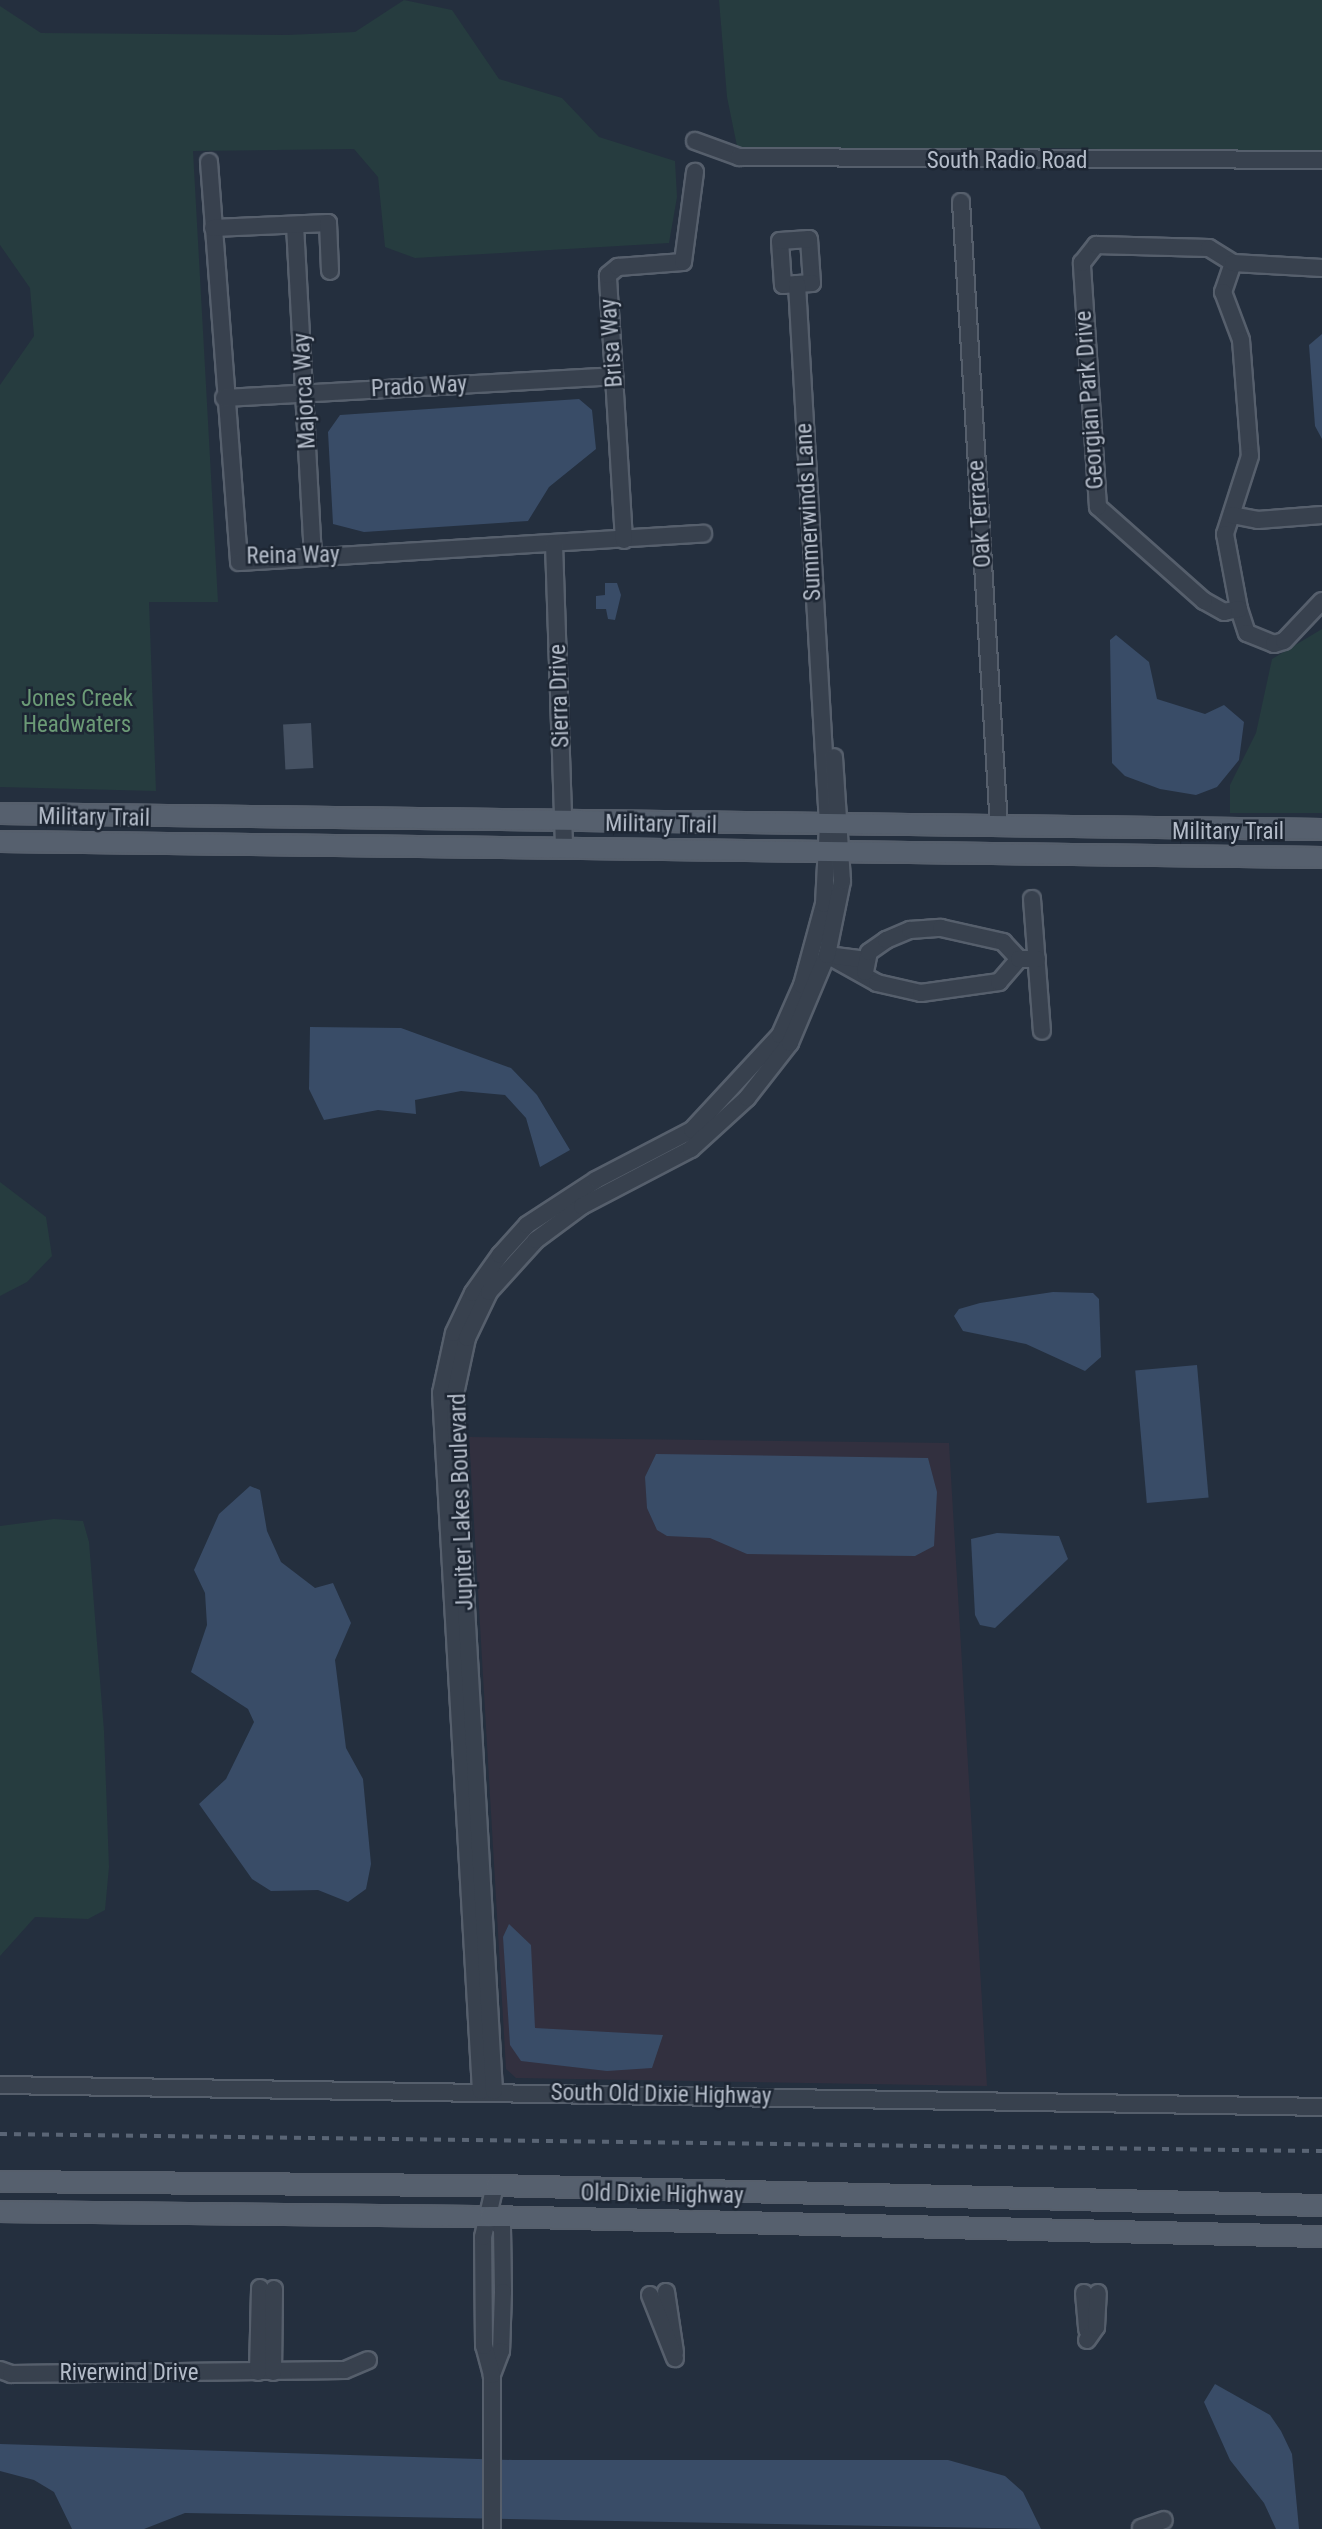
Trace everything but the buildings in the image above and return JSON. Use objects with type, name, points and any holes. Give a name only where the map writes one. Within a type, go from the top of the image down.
[{"type":"main road","name":"Military Trail","points":[[0,813],[1322,829]]},
{"type":"main road","name":"Military Trail","points":[[0,841],[1322,857]]},
{"type":"main road","name":"Old Dixie Highway","points":[[0,2181],[495,2185],[1322,2205]]},
{"type":"main road","name":"Old Dixie Highway","points":[[0,2211],[489,2216],[1322,2236]]},
{"type":"street","name":"South Radio Road","points":[[695,141],[738,157],[1322,160]]},
{"type":"street","name":"Reina Way","points":[[209,162],[235,555],[239,562],[703,534]]},
{"type":"street","name":"Brisa Way","points":[[624,540],[608,275],[618,267],[683,262],[695,172]]},
{"type":"street","name":"Oak Terrace","points":[[961,202],[999,826]]},
{"type":"street","points":[[213,228],[328,223],[330,271]]},
{"type":"street","name":"Majorca Way","points":[[295,225],[313,558]]},
{"type":"street","name":"Georgian Park Drive","points":[[1239,609],[1224,612],[1204,601],[1098,507],[1082,263],[1096,245],[1209,248],[1233,263],[1322,268]]},
{"type":"street","points":[[1233,263],[1223,292],[1241,340],[1250,456],[1225,534],[1239,609],[1247,633],[1263,644],[1284,641],[1317,616],[1322,601]]},
{"type":"street","name":"Summerwinds Lane","points":[[797,284],[823,741],[834,824]]},
{"type":"street","name":"Prado Way","points":[[224,398],[614,376]]},
{"type":"street","points":[[1231,515],[1258,520],[1322,515]]},
{"type":"street","name":"Sierra Drive","points":[[554,544],[564,849]]},
{"type":"street","name":"Jupiter Lakes Boulevard","points":[[487,2091],[442,1450],[441,1393],[454,1333],[473,1293],[527,1225],[596,1180],[692,1130],[780,1035],[802,985],[824,904],[834,851],[834,824]]},
{"type":"street","name":"Jupiter Lakes Boulevard","points":[[487,2091],[456,1433],[455,1394],[467,1338],[489,1292],[556,1221],[691,1149],[747,1098],[790,1043],[827,956],[842,881],[834,851]]},
{"type":"street","points":[[1032,899],[1042,1031]]},
{"type":"street","points":[[865,966],[886,940],[941,928],[1003,942],[1019,958],[1037,959]]},
{"type":"street","points":[[827,956],[865,966],[877,983],[921,993],[956,992],[999,982],[1019,958]]},
{"type":"street","name":"South Old Dixie Highway","points":[[0,2085],[487,2091],[1322,2107]]},
{"type":"street","points":[[492,2529],[492,2375],[484,2346],[483,2237],[495,2185]]},
{"type":"street","points":[[266,2372],[267,2289]]},
{"type":"street","points":[[1087,2340],[1096,2327],[1091,2293]]},
{"type":"street","name":"Riverwind Drive","points":[[0,2370],[11,2374],[345,2370],[368,2360]]},
{"type":"street","points":[[1141,2528],[1164,2520]]},
{"type":"shaded area","points":[[469,1437],[949,1443],[987,2086],[516,2078],[506,2069]]},
{"type":"green space","name":"Jones Creek Headwaters","points":[[404,0],[452,10],[499,79],[562,98],[599,137],[675,161],[677,197],[669,243],[415,258],[385,247],[378,177],[354,149],[193,151],[218,602],[149,602],[156,791],[0,787],[0,385],[34,336],[30,288],[0,245],[0,6],[41,33],[287,35],[355,32]]},
{"type":"green space","points":[[719,0],[1322,0],[1322,153],[1046,148],[746,151],[737,146],[727,97]]},
{"type":"green space","points":[[1322,629],[1322,813],[1230,813],[1230,785],[1256,733],[1272,659]]},
{"type":"green space","points":[[0,1182],[46,1217],[52,1256],[27,1282],[0,1296]]},
{"type":"green space","points":[[54,1519],[83,1521],[89,1542],[104,1731],[109,1867],[105,1910],[88,1919],[35,1917],[0,1956],[0,1526]]},
{"type":"water","points":[[1322,334],[1322,439],[1315,426],[1309,345]]},
{"type":"water","points":[[579,399],[592,410],[596,449],[549,487],[528,521],[364,532],[333,524],[328,432],[340,415]]},
{"type":"water","points":[[605,583],[617,583],[621,595],[615,620],[608,619],[606,609],[596,609],[596,596],[605,595]]},
{"type":"water","points":[[1116,635],[1149,662],[1157,699],[1205,714],[1224,705],[1244,722],[1239,760],[1217,787],[1196,795],[1160,789],[1125,776],[1112,763],[1110,640]]},
{"type":"water","points":[[310,1027],[401,1028],[511,1068],[537,1095],[570,1150],[540,1167],[526,1118],[505,1095],[461,1091],[415,1100],[416,1114],[378,1110],[324,1120],[309,1089]]},
{"type":"water","points":[[1053,1292],[1093,1293],[1099,1299],[1101,1357],[1085,1371],[1026,1344],[963,1331],[954,1316],[959,1309],[980,1303]]},
{"type":"water","points":[[1197,1365],[1209,1497],[1147,1503],[1135,1370]]},
{"type":"water","points":[[656,1454],[928,1458],[937,1492],[934,1546],[915,1556],[747,1554],[710,1538],[667,1536],[657,1530],[647,1508],[645,1477]]},
{"type":"water","points":[[250,1486],[260,1490],[267,1531],[281,1562],[315,1588],[333,1583],[351,1623],[335,1660],[346,1748],[363,1779],[371,1864],[366,1889],[348,1902],[318,1890],[271,1891],[252,1879],[199,1804],[226,1779],[254,1722],[248,1709],[191,1672],[207,1625],[205,1593],[194,1570],[219,1514]]},
{"type":"water","points":[[997,1533],[1059,1536],[1068,1559],[995,1628],[980,1625],[975,1615],[971,1539]]},
{"type":"water","points":[[509,1924],[531,1945],[535,2028],[663,2035],[652,2068],[607,2071],[521,2061],[510,2045],[503,1937]]},
{"type":"water","points":[[1215,2384],[1270,2415],[1281,2431],[1292,2454],[1299,2529],[1276,2529],[1264,2503],[1230,2460],[1204,2402]]},
{"type":"water","points":[[0,2444],[513,2460],[948,2460],[1005,2476],[1023,2492],[1041,2529],[185,2513],[144,2529],[72,2529],[54,2492],[34,2480],[0,2471]]},
{"type":"railway","points":[[0,2134],[1322,2151]]}]
